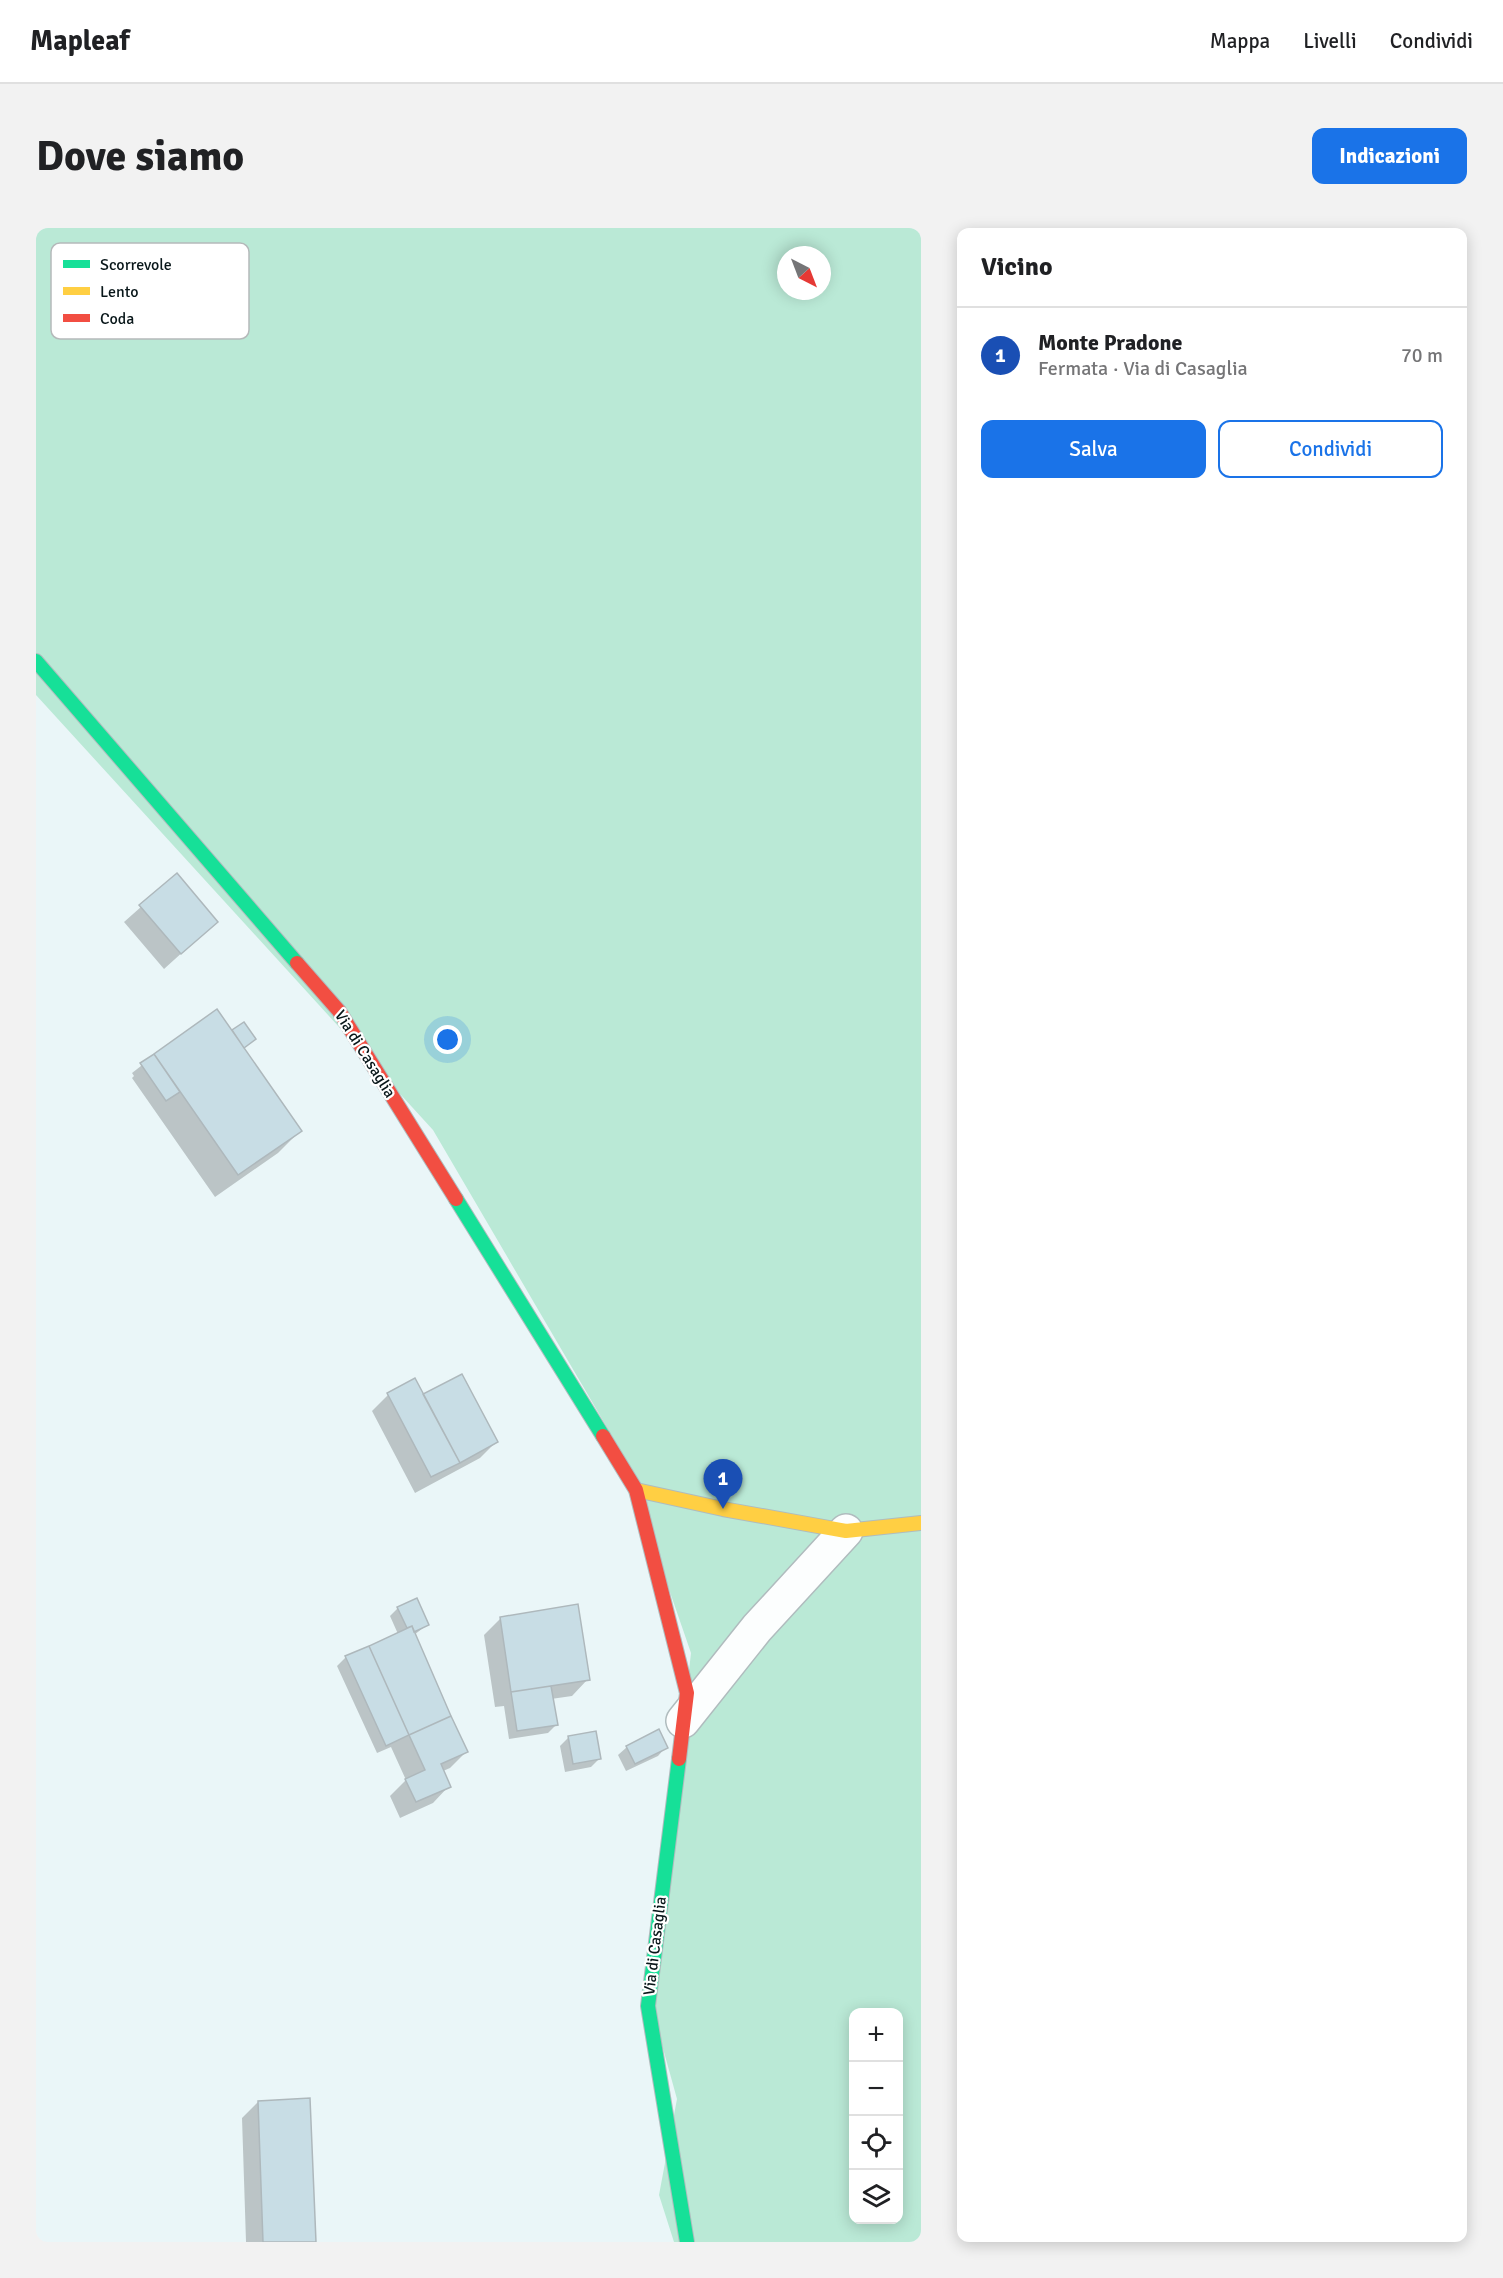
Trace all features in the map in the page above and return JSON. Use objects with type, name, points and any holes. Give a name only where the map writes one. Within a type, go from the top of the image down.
[{"type":"street","name":"Via di Casaglia","points":[[36,661],[339,1011],[636,1490],[687,1693],[648,2006],[687,2242]]},
{"type":"street","points":[[636,1490],[723,1509],[846,1531],[921,1523]]},
{"type":"street","points":[[683,1721],[757,1628],[846,1531]]},
{"type":"green space","points":[[36,228],[921,228],[921,2242],[674,2242],[659,2195],[677,2099],[651,2005],[691,1653],[622,1453],[433,1130],[36,695]]},
{"type":"building","points":[[177,873],[218,922],[181,954],[139,905]]},
{"type":"building","points":[[217,1009],[302,1131],[238,1175],[154,1054]]},
{"type":"building","points":[[244,1022],[256,1039],[244,1048],[232,1030]]},
{"type":"building","points":[[154,1054],[180,1092],[166,1101],[140,1063]]},
{"type":"building","points":[[462,1374],[498,1442],[460,1463],[423,1394]]},
{"type":"building","points":[[415,1378],[460,1463],[431,1477],[387,1393]]},
{"type":"building","points":[[417,1598],[429,1625],[414,1632],[412,1626],[407,1628],[397,1607]]},
{"type":"building","points":[[578,1604],[590,1680],[511,1692],[500,1617]]},
{"type":"building","points":[[412,1626],[451,1716],[409,1735],[369,1646]]},
{"type":"building","points":[[369,1646],[409,1735],[386,1746],[345,1656]]},
{"type":"building","points":[[551,1686],[558,1725],[517,1731],[511,1692]]},
{"type":"building","points":[[451,1716],[468,1752],[441,1764],[451,1787],[416,1802],[405,1779],[425,1770],[409,1735]]},
{"type":"building","points":[[659,1729],[668,1748],[635,1764],[626,1746]]},
{"type":"building","points":[[596,1731],[601,1759],[573,1764],[568,1736]]},
{"type":"building","points":[[310,2098],[316,2242],[263,2242],[258,2101]]},
{"type":"traffic: fast","points":[[36,661],[297,963]]},
{"type":"traffic: fast","points":[[456,1199],[603,1436]]},
{"type":"traffic: fast","points":[[679,1759],[648,2006],[687,2242]]},
{"type":"traffic: slow","points":[[636,1490],[723,1509],[846,1531],[921,1523]]},
{"type":"traffic: jam","points":[[297,963],[339,1011],[456,1199]]},
{"type":"traffic: jam","points":[[603,1436],[636,1490],[687,1693],[679,1759]]},
{"type":"place","name":"Monte Pradone","points":[[723,1509]]}]
